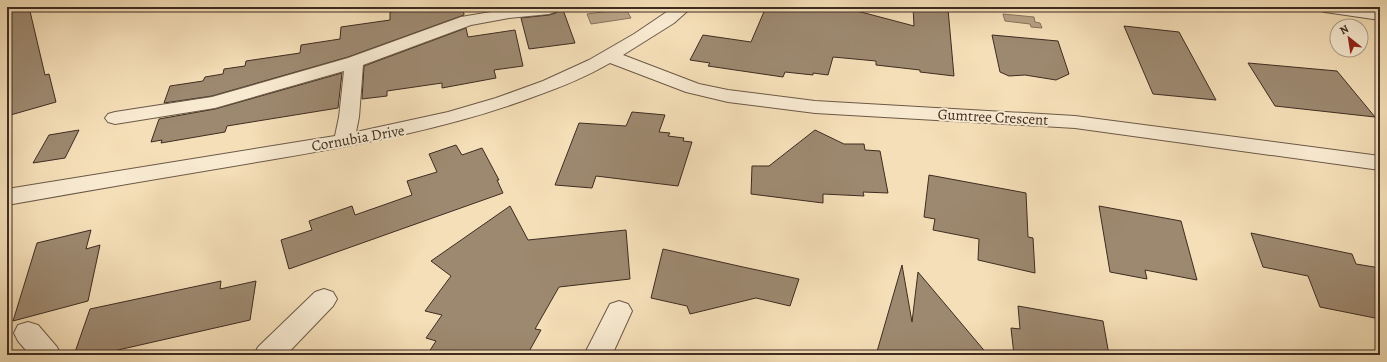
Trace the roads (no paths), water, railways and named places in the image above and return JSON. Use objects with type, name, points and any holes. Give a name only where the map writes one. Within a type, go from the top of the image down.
[{"type":"street","name":"Cornubia Drive","points":[[7,197],[344,141],[418,126],[521,96],[611,57],[684,7]]},
{"type":"street","points":[[1325,7],[1380,15]]},
{"type":"street","points":[[115,118],[215,102],[354,62],[466,22],[509,13],[549,9]]},
{"type":"street","name":"Gumtree Crescent","points":[[611,57],[693,88],[742,98],[815,107],[1076,122],[1380,163]]},
{"type":"street","points":[[344,141],[354,62]]},
{"type":"street","points":[[268,355],[324,299]]},
{"type":"street","points":[[598,355],[619,311]]},
{"type":"street","points":[[28,333],[47,355]]}]
